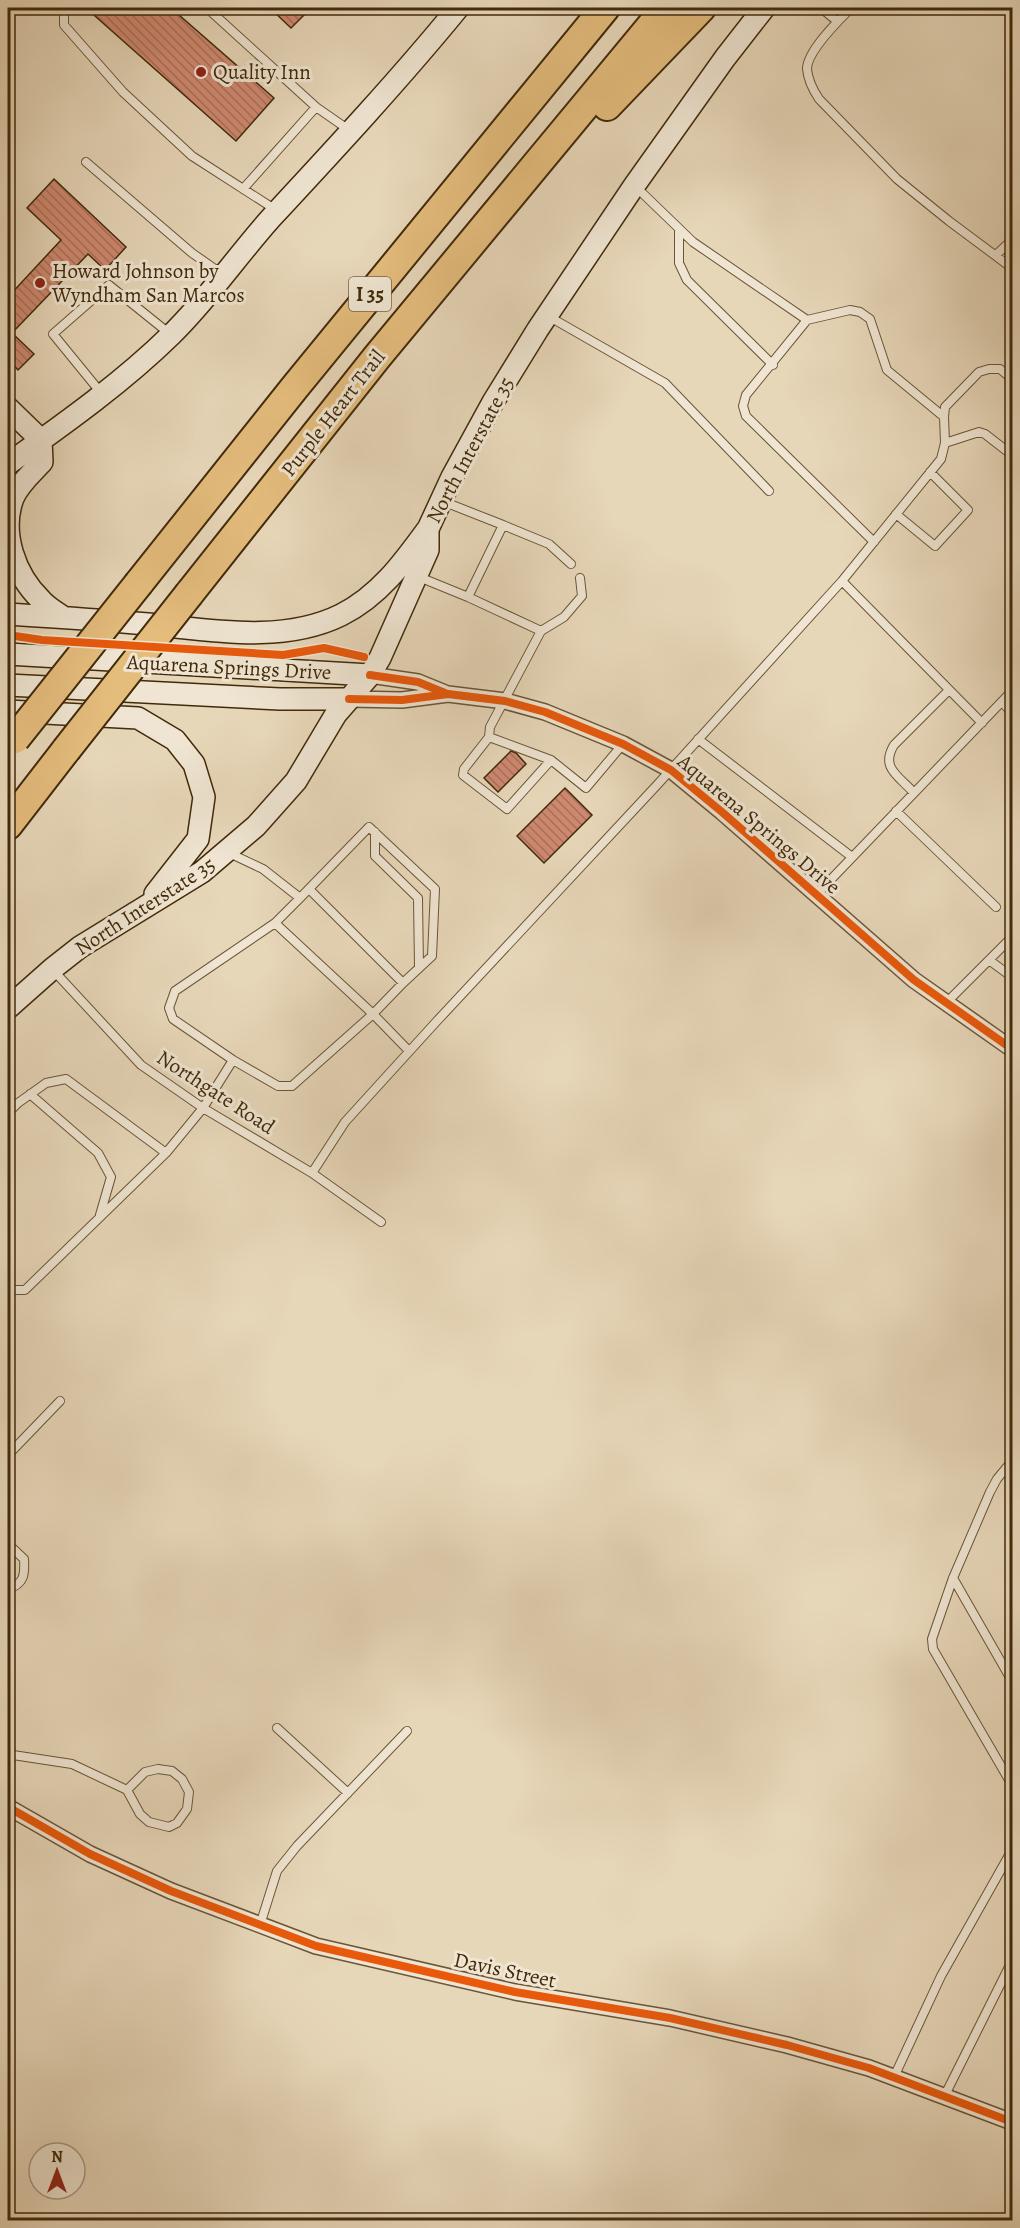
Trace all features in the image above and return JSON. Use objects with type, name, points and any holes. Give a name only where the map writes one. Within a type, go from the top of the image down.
[{"type":"highway","points":[[535,92],[598,8]]},
{"type":"highway","name":"I 35","points":[[11,744],[295,387],[605,8]]},
{"type":"highway","name":"Purple Heart Trail","points":[[8,826],[377,357],[666,8]]},
{"type":"highway","points":[[459,258],[503,219],[586,127],[700,8]]},
{"type":"main road","name":"North Interstate 35","points":[[8,1008],[80,947],[202,872],[256,826],[296,781],[336,714],[370,675],[380,658],[428,550],[428,529],[493,402],[547,315],[634,186],[725,58],[764,8]]},
{"type":"main road","points":[[8,464],[103,395],[171,335],[350,132],[448,12]]},
{"type":"main road","points":[[8,408],[41,440],[42,462],[13,498],[9,513],[10,549],[16,566],[41,601],[63,617]]},
{"type":"main road","points":[[8,614],[248,633],[274,632],[317,624],[348,610],[388,581],[428,529]]},
{"type":"main road","name":"Aquarena Springs Drive","points":[[8,654],[370,675]]},
{"type":"main road","name":"Aquarena Springs Drive","points":[[8,685],[280,699],[349,699]]},
{"type":"main road","points":[[8,711],[138,718],[175,740],[194,764],[204,797],[198,839],[146,906]]},
{"type":"street","name":"Aquarena Springs Drive","points":[[370,675],[418,682],[448,694]]},
{"type":"street","name":"Aquarena Springs Drive","points":[[349,699],[402,700],[448,694],[505,701],[545,712],[623,744],[671,770],[914,980],[1012,1049]]},
{"type":"street","name":"Davis Street","points":[[8,1807],[90,1854],[171,1891],[316,1946],[515,1992],[670,2018],[787,2045],[868,2068],[1012,2122]]},
{"type":"lane","points":[[67,8],[64,11],[64,25],[123,92],[192,156],[278,211]]},
{"type":"lane","points":[[207,8],[316,107],[350,132]]},
{"type":"lane","points":[[821,8],[837,21]]},
{"type":"lane","points":[[851,8],[837,21],[813,53],[807,67],[812,87],[819,99],[897,179],[1012,268]]},
{"type":"lane","points":[[243,189],[316,107]]},
{"type":"lane","points":[[86,162],[192,253],[224,274]]},
{"type":"lane","points":[[634,186],[693,242],[807,320]]},
{"type":"lane","points":[[679,229],[679,263],[687,280],[773,365]]},
{"type":"lane","points":[[996,255],[1012,240]]},
{"type":"lane","points":[[103,395],[53,334],[109,285],[171,335]]},
{"type":"lane","points":[[874,542],[746,416],[743,406],[746,395],[773,365],[807,320],[850,310],[860,312],[870,319],[886,370],[944,417]]},
{"type":"lane","points":[[547,315],[665,383],[769,491]]},
{"type":"lane","points":[[312,1173],[345,1122],[671,770],[842,581],[941,459],[945,443],[945,407],[979,372],[1000,369],[1012,379]]},
{"type":"lane","points":[[945,443],[979,432],[1012,455]]},
{"type":"lane","points":[[896,514],[935,546],[968,510],[930,472]]},
{"type":"lane","points":[[441,500],[549,544],[571,564]]},
{"type":"lane","points":[[468,597],[503,525]]},
{"type":"lane","points":[[417,576],[541,631]]},
{"type":"lane","points":[[550,760],[507,809],[463,775],[464,770],[489,737],[490,727],[541,631],[564,617],[582,596],[580,578]]},
{"type":"lane","points":[[842,581],[982,723]]},
{"type":"lane","points":[[914,793],[888,765],[887,756],[894,745],[949,690]]},
{"type":"lane","points":[[816,895],[1012,691]]},
{"type":"lane","points":[[1002,702],[1012,713]]},
{"type":"lane","points":[[489,737],[550,760],[586,788],[623,744]]},
{"type":"lane","points":[[698,739],[852,857]]},
{"type":"lane","points":[[896,811],[996,907]]},
{"type":"lane","points":[[369,826],[435,889],[432,956],[373,1014],[292,1086],[278,1086],[233,1060],[173,1019],[169,1008],[175,991],[275,923],[309,888],[369,826]]},
{"type":"lane","points":[[375,832],[375,856],[418,898],[419,968]]},
{"type":"lane","points":[[226,851],[263,869],[300,898]]},
{"type":"lane","points":[[309,888],[403,982]]},
{"type":"lane","points":[[275,923],[373,1014],[409,1051]]},
{"type":"lane","points":[[946,1003],[1012,937]]},
{"type":"lane","points":[[989,960],[1012,977]]},
{"type":"lane","name":"Northgate Road","points":[[52,969],[141,1065],[203,1108],[312,1173],[381,1222]]},
{"type":"lane","points":[[8,1290],[25,1290],[166,1153],[203,1108],[233,1060]]},
{"type":"lane","points":[[8,1113],[46,1083],[66,1079],[166,1153]]},
{"type":"lane","points":[[30,1094],[98,1153],[111,1177],[100,1217]]},
{"type":"lane","points":[[8,1455],[60,1401]]},
{"type":"lane","points":[[1012,1461],[997,1479],[990,1492],[953,1578],[934,1628],[933,1649],[1012,1785]]},
{"type":"lane","points":[[8,1544],[24,1559],[25,1572],[22,1580],[8,1589]]},
{"type":"lane","points":[[953,1578],[1012,1681]]},
{"type":"lane","points":[[277,1728],[348,1793]]},
{"type":"lane","points":[[260,1925],[277,1871],[297,1846],[407,1731]]},
{"type":"lane","points":[[8,1763],[10,1753],[72,1764],[127,1790],[140,1814],[148,1822],[169,1827],[177,1823],[187,1809],[189,1792],[182,1779],[172,1771],[158,1769],[145,1772],[127,1790]]},
{"type":"lane","points":[[894,2078],[941,1977],[1012,1850]]},
{"type":"lane","points":[[944,2097],[1012,1961]]},
{"type":"building","name":"Quality Inn","points":[[86,8],[171,8],[274,98],[236,141]]},
{"type":"building","points":[[270,8],[311,8],[291,28]]},
{"type":"building","name":"Howard Johnson by Wyndham San Marcos","points":[[54,179],[126,247],[105,270],[88,254],[12,333],[34,354],[18,370],[8,360],[8,297],[61,240],[27,208]]},
{"type":"building","points":[[511,751],[526,764],[498,792],[484,778]]},
{"type":"building","points":[[565,788],[592,815],[544,863],[517,836]]},
{"type":"cycle path","points":[[8,635],[42,640],[283,655],[324,648],[364,657]]},
{"type":"cycle path","points":[[370,675],[418,682],[445,693]]},
{"type":"cycle path","points":[[349,699],[402,700],[448,694],[505,701],[545,712],[623,744],[671,770],[914,980],[1012,1049]]},
{"type":"cycle path","points":[[8,1807],[90,1854],[171,1891],[316,1946],[515,1992],[670,2018],[787,2045],[869,2068],[1012,2122]]},
{"type":"place","name":"Quality Inn","points":[[201,72]]},
{"type":"place","name":"Howard Johnson by Wyndham San Marcos","points":[[40,283]]}]
